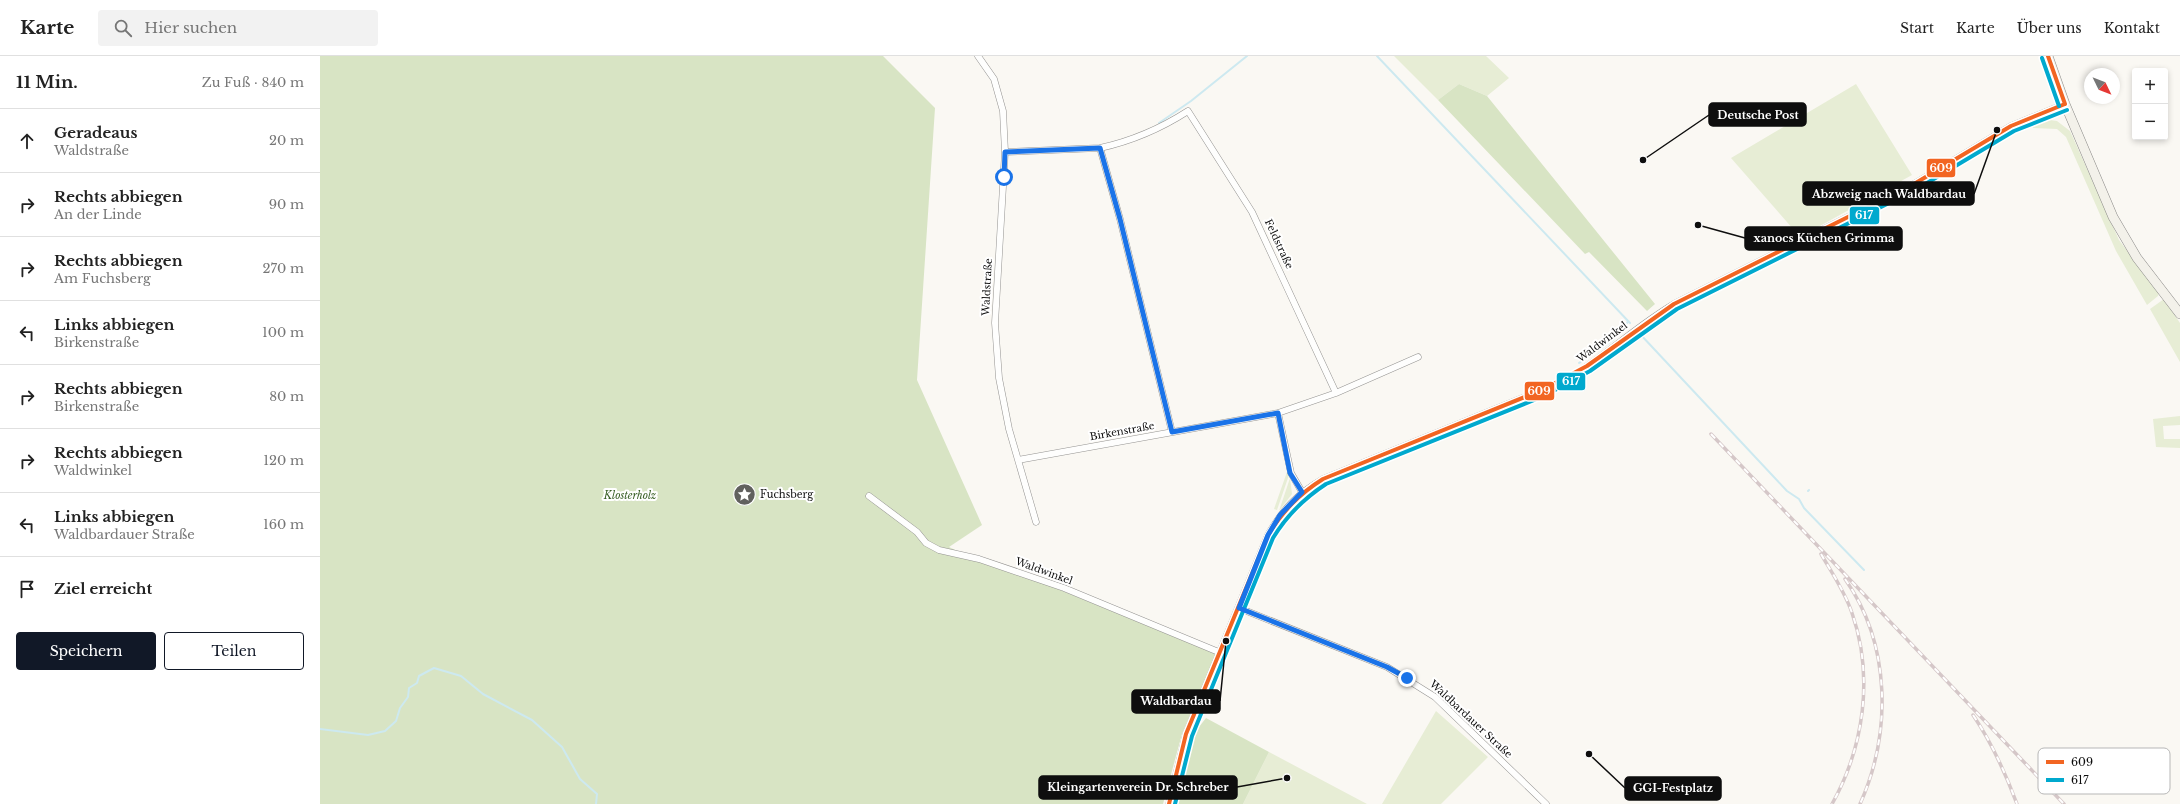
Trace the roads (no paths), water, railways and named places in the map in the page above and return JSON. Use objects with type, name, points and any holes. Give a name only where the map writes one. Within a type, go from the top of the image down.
[{"type":"main road","points":[[2048,56],[2102,192],[2124,238],[2180,314]]},
{"type":"street","name":"Waldstraße","points":[[978,56],[994,79],[1002,100],[1005,152],[996,295],[996,342],[1005,413],[1036,522]]},
{"type":"street","name":"Waldwinkel","points":[[1169,804],[1186,734],[1221,653],[1268,535],[1280,515],[1302,492],[1323,479],[1542,390],[1575,374],[1593,363],[1650,318],[1674,304],[1914,184],[2012,126],[2066,104]]},
{"type":"street","name":"Feldstraße","points":[[1100,148],[1144,135],[1188,111],[1252,212],[1336,393]]},
{"type":"street","points":[[1005,152],[1100,148],[1120,219],[1172,432]]},
{"type":"street","name":"Birkenstraße","points":[[1018,460],[1278,413],[1336,393],[1418,357]]},
{"type":"street","points":[[1278,413],[1290,473],[1302,492]]},
{"type":"street","name":"Waldwinkel","points":[[869,496],[906,522],[926,543],[939,550],[979,559],[1064,588],[1221,653]]},
{"type":"street","name":"Waldbardauer Straße","points":[[1239,608],[1387,667],[1421,686],[1435,697],[1546,804]]},
{"type":"waterway","points":[[1159,123],[1191,101],[1247,56]]},
{"type":"waterway","points":[[1377,56],[1630,323]]},
{"type":"waterway","points":[[1579,363],[1620,334],[1628,321]]},
{"type":"waterway","points":[[1640,334],[1787,491],[1799,499],[1804,508],[1864,570]]},
{"type":"waterway","points":[[320,729],[368,735],[385,731],[396,721],[400,708],[408,697],[409,688],[417,683],[419,676],[434,668],[461,676],[483,694],[532,720],[562,747],[580,779],[597,794],[596,804]]},
{"type":"railway","points":[[1711,434],[2038,777]]},
{"type":"railway","points":[[1821,554],[1849,605],[1859,637],[1863,661],[1864,686],[1858,735],[1852,759],[1832,804]]},
{"type":"railway","points":[[1845,579],[1860,604],[1871,632],[1878,660],[1882,689],[1878,748],[1870,777],[1860,804]]},
{"type":"railway","points":[[1973,715],[1998,758],[2017,804]]},
{"type":"railway","points":[[2054,794],[2064,804]]},
{"type":"place","name":"Abzweig nach Waldbardau","points":[[1997,130]]},
{"type":"place","name":"Deutsche Post","points":[[1643,160]]},
{"type":"place","name":"xanocs Küchen Grimma","points":[[1698,225]]},
{"type":"place","name":"Fuchsberg","points":[[744,494]]},
{"type":"place","name":"Waldbardau","points":[[1226,641]]},
{"type":"place","name":"GGI-Festplatz","points":[[1589,754]]},
{"type":"place","name":"Kleingartenverein Dr. Schreber","points":[[1287,778]]},
{"type":"park label","name":"Klosterholz","points":[[630,495]]}]
